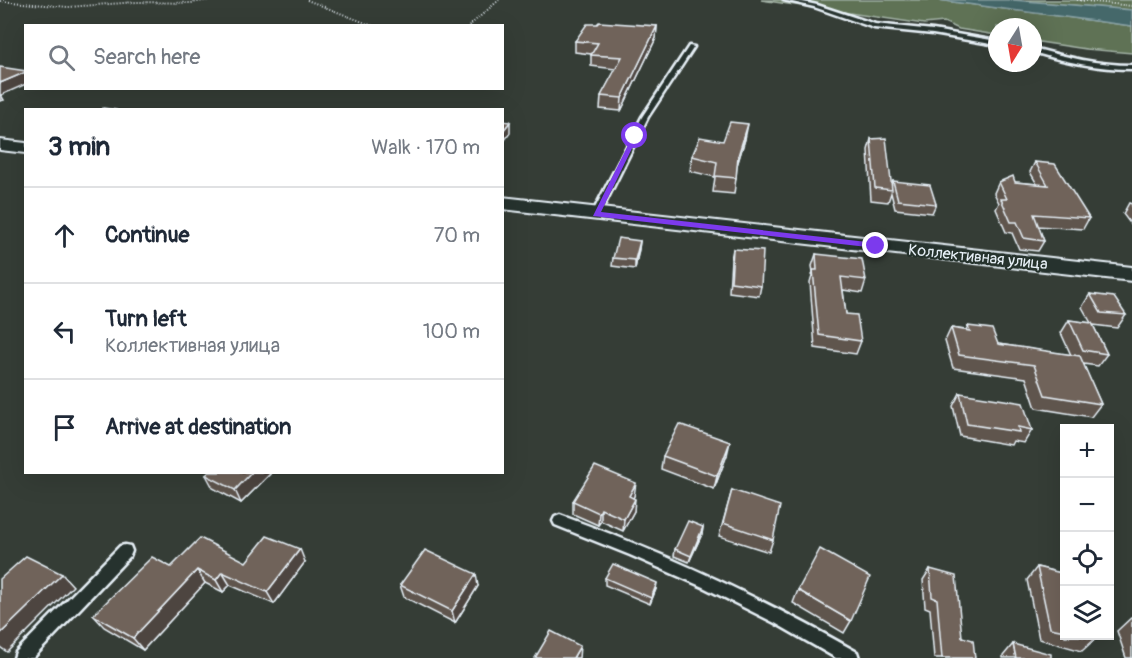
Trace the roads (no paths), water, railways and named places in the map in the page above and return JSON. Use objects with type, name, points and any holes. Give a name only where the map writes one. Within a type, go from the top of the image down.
[{"type":"street","points":[[0,145],[24,148]]},
{"type":"street","name":"Коллективная улица","points":[[504,203],[1132,274]]},
{"type":"lane","points":[[786,0],[815,6],[874,26],[933,32],[988,41]]},
{"type":"lane","points":[[596,214],[645,117],[691,47]]},
{"type":"lane","points":[[1042,53],[1074,62],[1113,68],[1132,67]]},
{"type":"lane","points":[[560,520],[644,552],[807,631],[851,658]]},
{"type":"lane","points":[[22,658],[126,551]]},
{"type":"water","points":[[938,0],[1013,0],[1132,10],[1132,26]]}]
